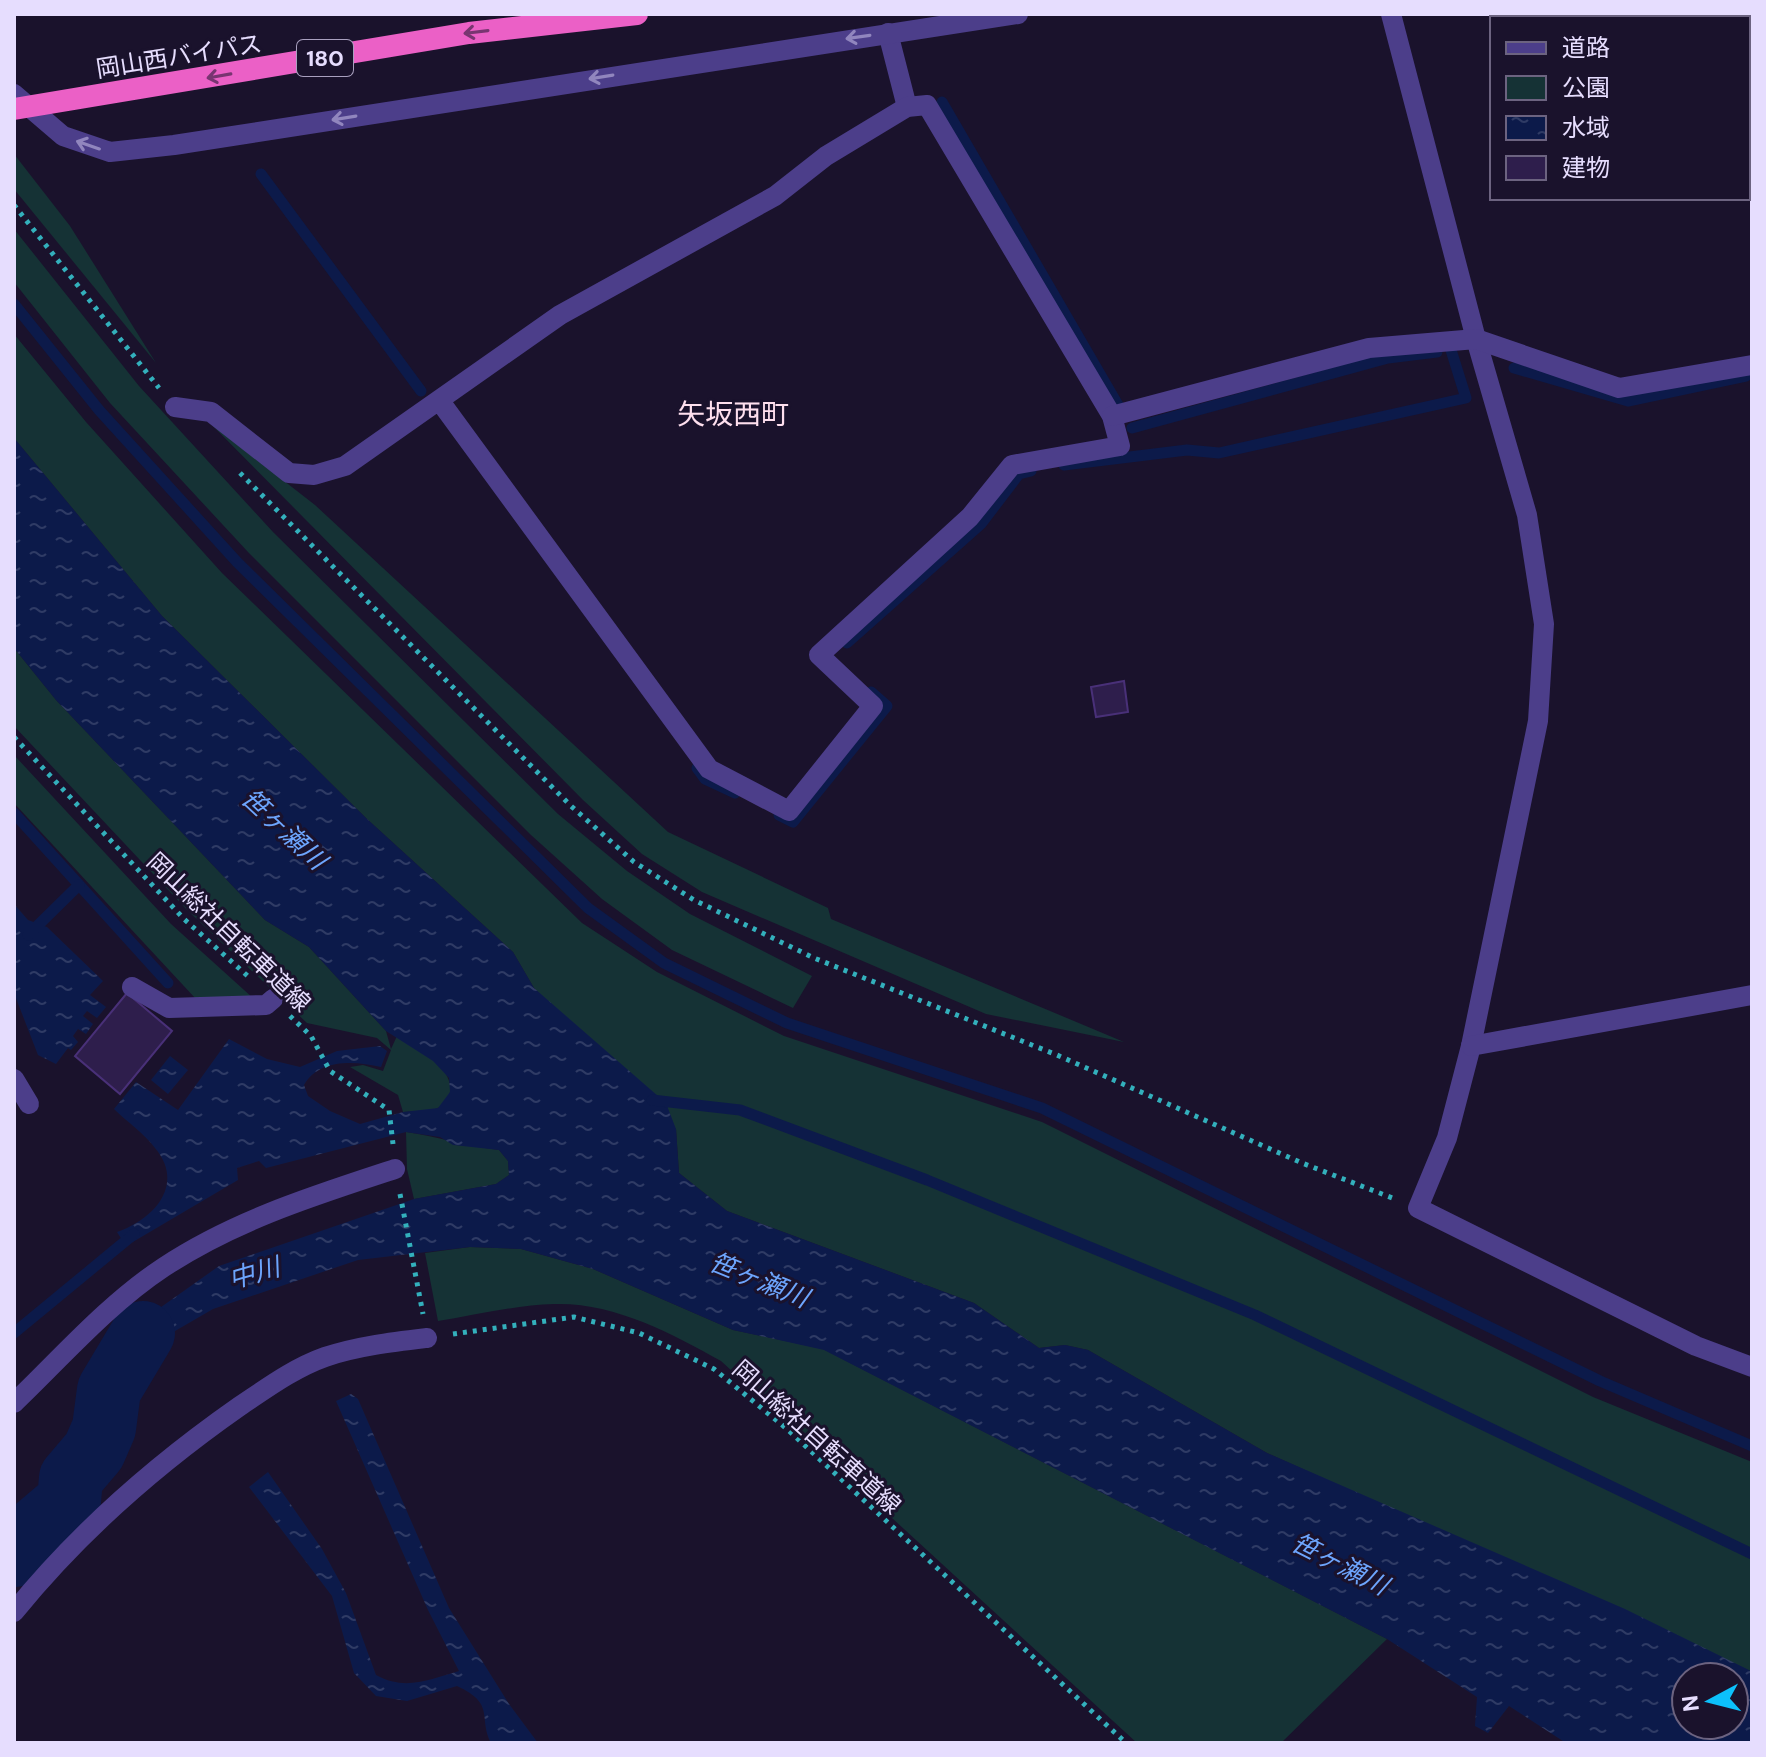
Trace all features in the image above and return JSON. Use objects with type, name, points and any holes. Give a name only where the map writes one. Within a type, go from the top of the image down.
[{"type":"highway","name":"岡山西バイパス","points":[[14,109],[469,33],[637,14]]},
{"type":"street","points":[[14,94],[63,136],[110,152],[174,145],[1018,14]]},
{"type":"street","points":[[1391,14],[1476,339],[1527,515],[1544,624],[1538,721],[1471,1046],[1447,1138],[1418,1208],[1696,1346],[1752,1367]]},
{"type":"street","points":[[888,33],[907,107]]},
{"type":"street","points":[[175,407],[211,412],[289,473],[314,475],[345,466],[560,315],[775,196],[826,156],[907,107],[927,105],[1112,416],[1120,446],[1012,465],[970,517],[819,655],[873,706],[789,811],[709,769],[439,400]]},
{"type":"street","points":[[1112,416],[1369,348],[1476,339],[1619,388],[1752,365]]},
{"type":"street","points":[[132,987],[169,1008],[266,1005],[273,999]]},
{"type":"street","points":[[1471,1046],[1752,995]]},
{"type":"street","points":[[14,1079],[29,1104]]},
{"type":"street","points":[[14,1403],[112,1308],[164,1267],[278,1208],[396,1169]]},
{"type":"street","points":[[14,1612],[56,1560],[133,1491],[209,1428],[266,1389],[324,1358],[426,1331]]},
{"type":"path","points":[[14,205],[175,407]]},
{"type":"path","points":[[238,471],[571,806],[634,862],[694,900],[814,958],[1057,1055],[1302,1163],[1418,1208]]},
{"type":"path","name":"岡山総社自転車道線","points":[[14,737],[184,919],[311,1036],[330,1071],[389,1110],[396,1169],[426,1331],[574,1317],[639,1333],[714,1369],[787,1429],[1126,1743]]},
{"type":"green space","points":[[14,154],[70,226],[156,363],[14,189]]},
{"type":"green space","points":[[14,229],[139,386],[273,532],[558,814],[627,871],[690,914],[812,976],[793,1008],[672,950],[602,899],[531,835],[248,552],[110,403],[14,282]]},
{"type":"green space","points":[[14,334],[86,422],[222,573],[582,923],[657,972],[784,1036],[1042,1122],[1593,1397],[1752,1462],[1752,1672],[1750,1661],[1728,1661],[1267,1453],[1088,1350],[1065,1345],[1039,1348],[974,1303],[727,1211],[679,1173],[676,1129],[534,988],[513,952],[367,819],[162,616],[14,438]]},
{"type":"green space","points":[[211,424],[315,505],[668,832],[828,908],[831,919],[1124,1042],[986,1014],[702,892],[642,854],[583,800]]},
{"type":"green space","points":[[14,648],[56,700],[265,920],[309,947],[386,1031],[391,1049],[397,1036],[442,1068],[450,1086],[444,1104],[435,1109],[403,1112],[398,1095],[350,1067],[363,1065],[383,1071],[391,1050],[377,1038],[307,1023],[187,910],[14,726]]},
{"type":"green space","points":[[14,755],[171,924],[254,999],[196,999],[14,803]]},
{"type":"green space","points":[[406,1132],[499,1150],[508,1161],[509,1175],[496,1184],[414,1199],[407,1169]]},
{"type":"green space","points":[[470,1247],[521,1249],[593,1269],[733,1330],[823,1349],[1387,1639],[1281,1743],[1137,1743],[721,1361],[641,1321],[598,1308],[554,1304],[525,1306],[438,1321],[425,1253]]},
{"type":"water","name":"笹ヶ瀬川","points":[[14,438],[162,616],[367,819],[513,952],[534,988],[666,1103],[676,1129],[679,1173],[727,1211],[974,1303],[1039,1348],[1065,1345],[1088,1350],[1267,1453],[1625,1609],[1731,1661],[1670,1661],[1670,1741],[1750,1741],[1751,1671],[1752,1743],[1566,1743],[1509,1706],[1488,1733],[1475,1726],[1477,1697],[1387,1639],[824,1350],[733,1330],[593,1269],[521,1249],[470,1247],[358,1260],[213,1309],[163,1338],[130,1363],[98,1424],[91,1396],[99,1377],[140,1322],[219,1266],[414,1199],[496,1184],[509,1175],[508,1161],[499,1150],[453,1145],[440,1137],[406,1132],[266,1168],[259,1161],[237,1168],[238,1180],[126,1246],[117,1232],[153,1210],[166,1188],[167,1175],[164,1162],[151,1143],[114,1109],[136,1082],[178,1110],[229,1039],[267,1059],[300,1067],[337,1051],[380,1046],[387,1051],[381,1067],[361,1063],[328,1066],[311,1076],[304,1085],[308,1096],[330,1111],[360,1124],[403,1112],[438,1108],[450,1092],[449,1078],[433,1061],[386,1031],[309,947],[265,920],[56,700],[14,648]]},
{"type":"water","points":[[14,904],[28,920],[47,927],[103,981],[90,995],[106,1007],[97,1018],[87,1011],[83,1016],[93,1024],[86,1034],[78,1029],[73,1036],[78,1042],[71,1050],[68,1048],[56,1064],[38,1055],[14,993]]},
{"type":"water","points":[[170,1056],[188,1070],[168,1094],[151,1080]]},
{"type":"water","points":[[351,1394],[358,1399],[449,1608],[509,1704],[538,1743],[491,1743],[481,1705],[457,1686],[407,1701],[376,1696],[354,1673],[332,1596],[249,1487],[268,1472],[322,1549],[346,1593],[376,1675],[407,1683],[459,1671],[428,1610],[336,1401]]},
{"type":"building","points":[[1124,681],[1128,712],[1096,717],[1091,687]]},
{"type":"building","points":[[127,993],[172,1031],[120,1094],[75,1056]]},
{"type":"waterway","points":[[942,102],[1118,405]]},
{"type":"waterway","points":[[261,174],[421,391]]},
{"type":"waterway","points":[[14,304],[99,410],[237,562],[588,908],[664,963],[787,1023],[1042,1108],[1600,1381],[1752,1446]]},
{"type":"waterway","points":[[1064,465],[1187,450],[1219,453],[1466,398],[1451,350]]},
{"type":"waterway","points":[[1132,428],[1388,358],[1437,352]]},
{"type":"waterway","points":[[1514,368],[1628,401],[1746,376]]},
{"type":"waterway","points":[[847,643],[981,524],[1019,474],[1031,471]]},
{"type":"waterway","points":[[779,815],[793,822],[887,706],[871,692]]},
{"type":"waterway","points":[[697,768],[705,779],[735,793]]},
{"type":"waterway","points":[[14,813],[168,983]]},
{"type":"waterway","points":[[28,935],[79,885]]},
{"type":"waterway","points":[[652,1100],[740,1110],[927,1180],[1255,1315],[1752,1554]]},
{"type":"waterway","points":[[14,1333],[134,1234]]},
{"type":"waterway","name":"中川","points":[[14,1555],[36,1529],[69,1501],[71,1478],[94,1451],[104,1428],[109,1390],[143,1333]]},
{"type":"district","name":"矢坂西町","points":[[733,414]]}]
